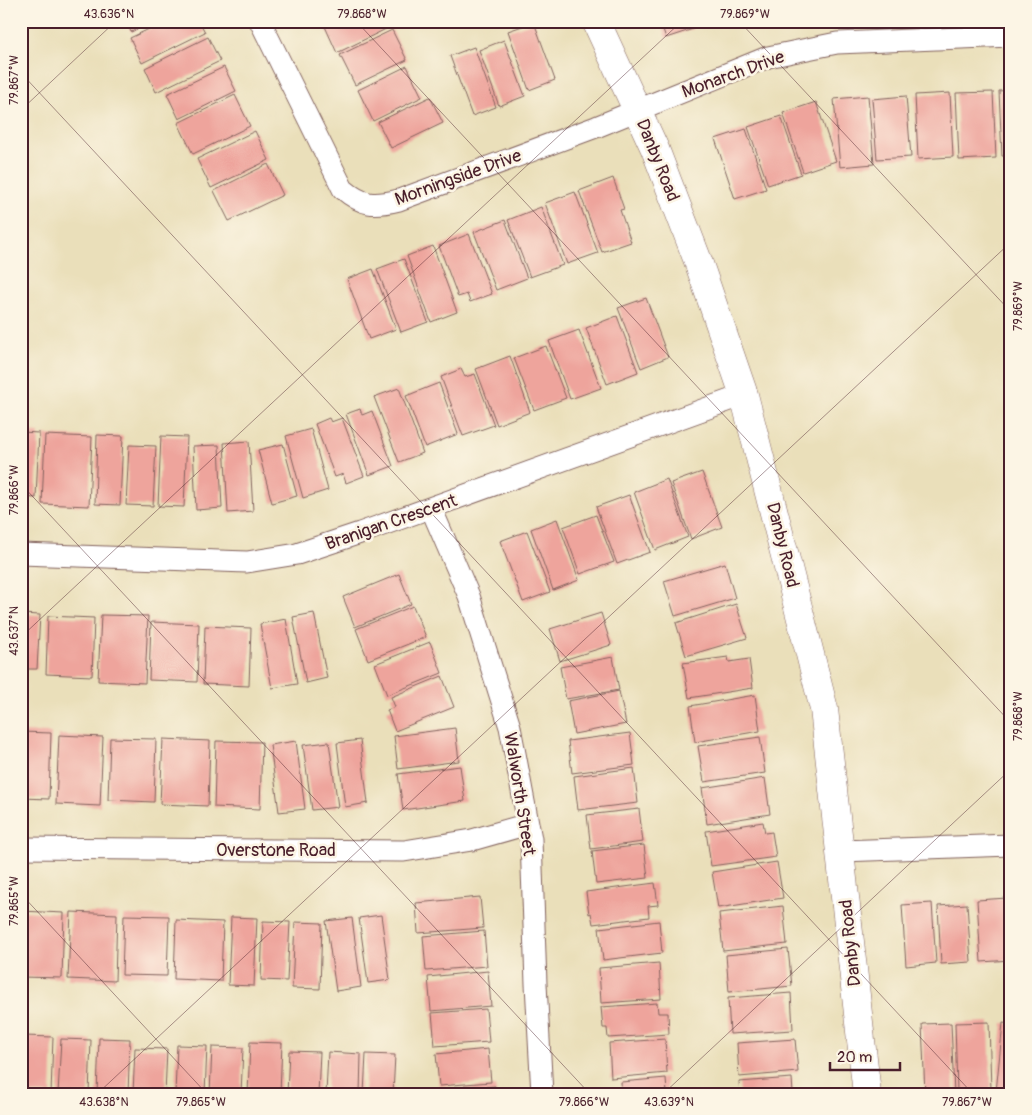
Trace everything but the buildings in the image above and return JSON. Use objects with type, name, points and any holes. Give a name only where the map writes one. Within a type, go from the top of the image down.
[{"type":"street","name":"Morningside Drive","points":[[260,21],[343,189],[354,198],[372,204],[385,204],[399,200],[637,110]]},
{"type":"street","name":"Danby Road","points":[[596,21],[655,149],[698,261],[744,395],[824,709],[867,1094]]},
{"type":"street","name":"Monarch Drive","points":[[637,110],[768,57],[836,43],[1011,36]]},
{"type":"street","name":"Branigan Crescent","points":[[21,554],[247,562],[297,554],[360,534],[744,395]]},
{"type":"street","name":"Walworth Street","points":[[431,508],[468,596],[510,727],[531,839],[542,1094]]},
{"type":"street","name":"Overstone Road","points":[[21,848],[404,851],[472,840],[528,824]]},
{"type":"street","points":[[841,851],[1011,845]]}]
